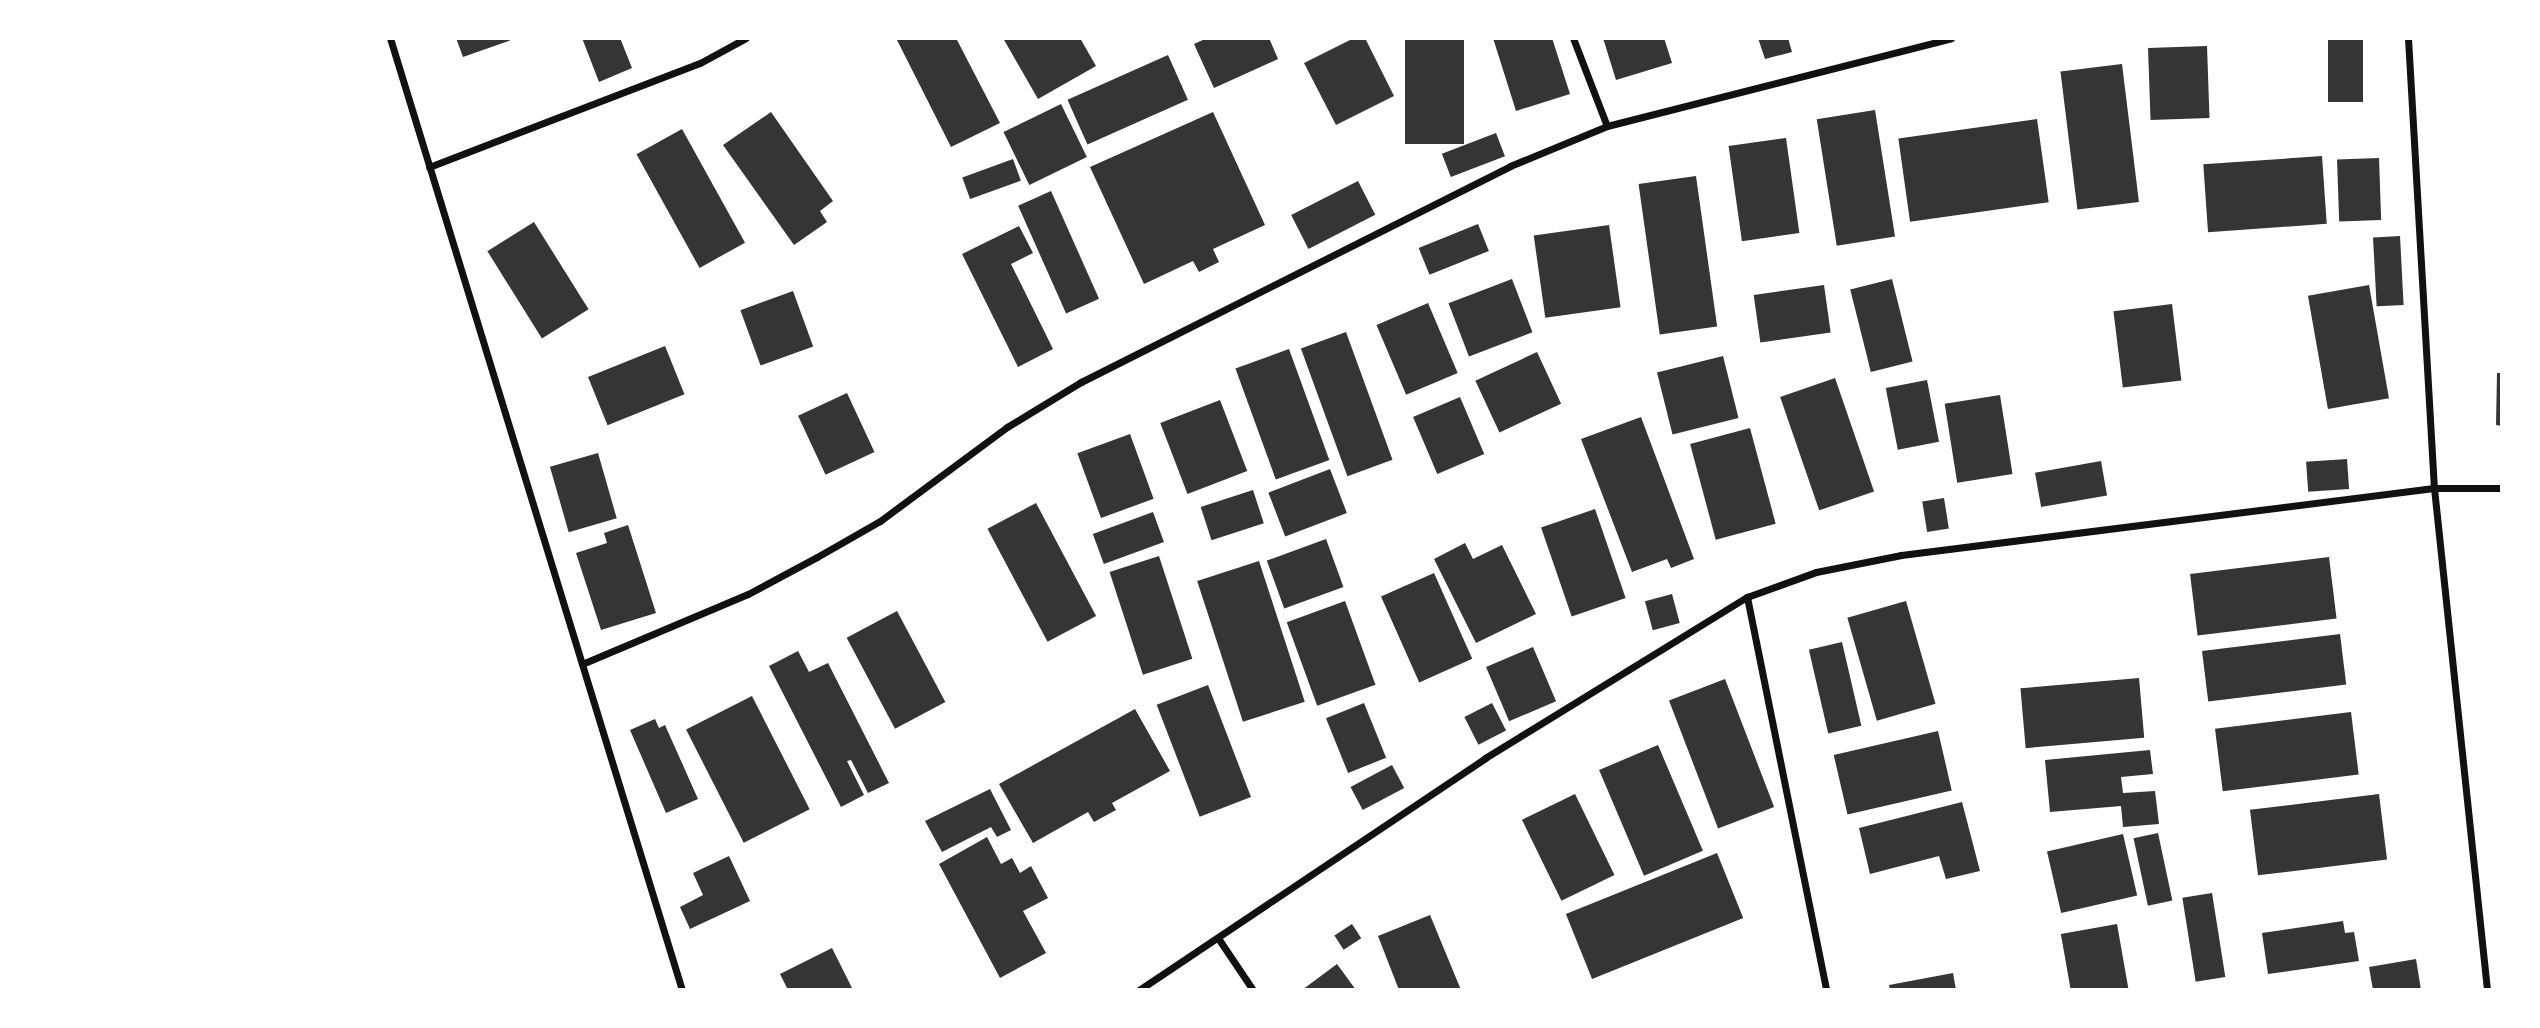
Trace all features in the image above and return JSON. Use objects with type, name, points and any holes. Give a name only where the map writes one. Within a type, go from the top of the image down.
[{"type":"street","points":[[390,38],[682,989]]},
{"type":"street","points":[[429,167],[700,63],[746,38]]},
{"type":"street","points":[[1573,38],[1607,126]]},
{"type":"street","points":[[582,664],[748,594],[817,557],[880,521],[1007,426],[1081,382],[1510,166],[1607,126],[1951,38]]},
{"type":"street","points":[[2408,38],[2434,488],[2487,989]]},
{"type":"street","points":[[1139,989],[1485,758],[1747,597],[1816,572],[1901,555],[2434,488],[2501,488]]},
{"type":"street","points":[[1747,597],[1826,989]]},
{"type":"street","points":[[1218,938],[1253,989]]},
{"type":"building","points":[[456,38],[514,38],[514,39],[463,57]]},
{"type":"building","points":[[582,38],[620,38],[632,68],[599,82]]},
{"type":"building","points":[[896,38],[956,38],[1000,123],[951,147]]},
{"type":"building","points":[[1003,38],[1080,38],[1096,66],[1038,99]]},
{"type":"building","points":[[1207,38],[1269,38],[1278,59],[1214,88],[1194,44]]},
{"type":"building","points":[[1354,38],[1365,38],[1394,96],[1336,125],[1304,63]]},
{"type":"building","points":[[1405,38],[1464,38],[1464,144],[1405,144]]},
{"type":"building","points":[[1493,38],[1552,38],[1570,94],[1516,111]]},
{"type":"building","points":[[1603,38],[1664,38],[1672,63],[1616,80]]},
{"type":"building","points":[[1758,38],[1788,38],[1792,52],[1765,59]]},
{"type":"building","points":[[2328,38],[2363,38],[2363,102],[2328,102]]},
{"type":"building","points":[[2207,46],[2210,118],[2151,120],[2148,48]]},
{"type":"building","points":[[1168,55],[1188,100],[1087,145],[1068,100]]},
{"type":"building","points":[[2122,64],[2139,202],[2077,210],[2060,72]]},
{"type":"building","points":[[1061,104],[1087,157],[1029,185],[1003,132]]},
{"type":"building","points":[[1875,110],[1895,236],[1837,246],[1817,119]]},
{"type":"building","points":[[771,112],[833,201],[820,211],[827,222],[794,245],[723,145]]},
{"type":"building","points":[[1213,112],[1265,225],[1213,249],[1219,262],[1199,272],[1193,261],[1144,284],[1090,167]]},
{"type":"building","points":[[2037,119],[2049,202],[1910,222],[1898,138]]},
{"type":"building","points":[[682,129],[745,243],[700,268],[637,154]]},
{"type":"building","points":[[1496,133],[1505,156],[1451,177],[1442,154]]},
{"type":"building","points":[[1786,138],[1799,233],[1742,241],[1729,146]]},
{"type":"building","points":[[2322,156],[2327,224],[2208,232],[2203,164]]},
{"type":"building","points":[[2379,158],[2381,220],[2339,221],[2337,159]]},
{"type":"building","points":[[1013,159],[1021,181],[970,199],[962,177]]},
{"type":"building","points":[[1696,176],[1717,327],[1660,335],[1639,184]]},
{"type":"building","points":[[1358,181],[1375,215],[1308,249],[1291,215]]},
{"type":"building","points":[[1051,191],[1099,299],[1066,313],[1018,206]]},
{"type":"building","points":[[534,222],[589,309],[542,338],[487,251]]},
{"type":"building","points":[[1478,224],[1489,251],[1430,275],[1419,248]]},
{"type":"building","points":[[1609,225],[1621,307],[1545,318],[1534,236]]},
{"type":"building","points":[[1019,226],[1033,253],[1011,264],[1053,349],[1018,367],[962,254]]},
{"type":"building","points":[[2400,236],[2404,305],[2377,306],[2373,237]]},
{"type":"building","points":[[1512,279],[1532,332],[1469,357],[1449,303]]},
{"type":"building","points":[[1892,279],[1913,361],[1871,372],[1850,289]]},
{"type":"building","points":[[1824,285],[1831,333],[1760,342],[1754,295]]},
{"type":"building","points":[[2369,285],[2389,398],[2328,409],[2308,296]]},
{"type":"building","points":[[793,291],[813,346],[761,366],[740,310]]},
{"type":"building","points":[[1428,303],[1458,373],[1406,395],[1376,325]]},
{"type":"building","points":[[2172,304],[2181,380],[2123,388],[2113,311]]},
{"type":"building","points":[[1346,332],[1393,460],[1347,476],[1301,348]]},
{"type":"building","points":[[665,346],[684,394],[608,425],[588,377]]},
{"type":"building","points":[[1289,349],[1329,460],[1276,479],[1235,368]]},
{"type":"building","points":[[1537,352],[1561,404],[1499,432],[1475,381]]},
{"type":"building","points":[[1723,356],[1738,418],[1673,435],[1657,372]]},
{"type":"building","points":[[2497,373],[2502,373],[2502,426],[2496,425]]},
{"type":"building","points":[[1835,378],[1874,491],[1819,510],[1780,397]]},
{"type":"building","points":[[1927,380],[1939,442],[1898,450],[1886,388]]},
{"type":"building","points":[[847,393],[874,452],[826,475],[798,416]]},
{"type":"building","points":[[2000,395],[2013,474],[1957,483],[1945,404]]},
{"type":"building","points":[[1460,397],[1484,454],[1437,474],[1413,417]]},
{"type":"building","points":[[1220,400],[1247,471],[1187,494],[1160,423]]},
{"type":"building","points":[[1641,417],[1694,559],[1671,568],[1667,559],[1632,572],[1581,439]]},
{"type":"building","points":[[1750,428],[1776,524],[1716,540],[1690,444]]},
{"type":"building","points":[[1130,434],[1154,499],[1101,518],[1077,453]]},
{"type":"building","points":[[598,453],[617,518],[569,532],[550,467]]},
{"type":"building","points":[[2347,459],[2349,489],[2308,492],[2306,462]]},
{"type":"building","points":[[2101,461],[2107,495],[2041,507],[2035,473]]},
{"type":"building","points":[[1330,469],[1347,513],[1285,537],[1268,493]]},
{"type":"building","points":[[1253,490],[1264,523],[1212,540],[1201,507]]},
{"type":"building","points":[[1944,498],[1949,529],[1927,532],[1922,501]]},
{"type":"building","points":[[1036,503],[1096,616],[1048,642],[987,529]]},
{"type":"building","points":[[1595,509],[1626,598],[1572,616],[1541,528]]},
{"type":"building","points":[[1153,512],[1164,542],[1104,564],[1093,534]]},
{"type":"building","points":[[628,525],[656,613],[601,630],[576,553],[607,543],[604,533]]},
{"type":"building","points":[[1326,539],[1343,587],[1284,608],[1267,561]]},
{"type":"building","points":[[1465,543],[1473,559],[1502,545],[1536,614],[1476,643],[1434,559]]},
{"type":"building","points":[[1159,556],[1192,659],[1143,675],[1110,572]]},
{"type":"building","points":[[2329,557],[2337,619],[2198,636],[2190,574]]},
{"type":"building","points":[[1259,561],[1305,702],[1243,722],[1197,581]]},
{"type":"building","points":[[1434,573],[1472,659],[1419,682],[1381,597]]},
{"type":"building","points":[[1672,594],[1680,623],[1653,630],[1645,601]]},
{"type":"building","points":[[1345,601],[1375,685],[1317,706],[1287,622]]},
{"type":"building","points":[[1906,601],[1935,704],[1877,721],[1847,618]]},
{"type":"building","points":[[897,611],[945,702],[895,729],[847,638]]},
{"type":"building","points":[[2340,634],[2346,685],[2208,702],[2202,651]]},
{"type":"building","points":[[1842,642],[1861,726],[1828,733],[1809,650]]},
{"type":"building","points":[[1533,647],[1556,701],[1509,721],[1486,667]]},
{"type":"building","points":[[798,651],[809,672],[828,663],[889,783],[868,793],[851,760],[847,761],[864,795],[841,807],[769,666]]},
{"type":"building","points":[[2139,678],[2144,738],[2026,748],[2020,688]]},
{"type":"building","points":[[1725,679],[1774,807],[1718,828],[1669,701]]},
{"type":"building","points":[[1208,685],[1251,797],[1200,817],[1157,705]]},
{"type":"building","points":[[752,696],[810,809],[744,843],[686,730]]},
{"type":"building","points":[[1364,703],[1386,758],[1348,773],[1326,718]]},
{"type":"building","points":[[1492,703],[1506,731],[1478,745],[1464,717]]},
{"type":"building","points":[[1135,709],[1170,771],[1112,803],[1116,810],[1094,822],[1088,812],[1033,843],[999,784]]},
{"type":"building","points":[[2351,712],[2359,775],[2223,791],[2215,729]]},
{"type":"building","points":[[655,719],[659,728],[665,725],[698,799],[666,813],[630,730]]},
{"type":"building","points":[[1938,731],[1952,790],[1847,815],[1834,755]]},
{"type":"building","points":[[1658,745],[1703,851],[1644,876],[1599,770]]},
{"type":"building","points":[[2150,750],[2153,774],[2121,777],[2123,793],[2155,791],[2159,824],[2123,827],[2121,806],[2050,812],[2045,760]]},
{"type":"building","points":[[1392,765],[1404,788],[1363,810],[1351,787]]},
{"type":"building","points":[[990,789],[1011,830],[997,837],[991,827],[942,852],[925,821]]},
{"type":"building","points":[[1575,794],[1614,875],[1561,901],[1522,820]]},
{"type":"building","points":[[2379,794],[2387,860],[2258,875],[2250,810]]},
{"type":"building","points":[[1962,802],[1980,871],[1946,879],[1939,856],[1870,874],[1859,828]]},
{"type":"building","points":[[2158,833],[2172,900],[2148,906],[2134,838]]},
{"type":"building","points":[[2123,834],[2137,895],[2061,913],[2047,852]]},
{"type":"building","points":[[987,837],[1001,864],[1012,858],[1020,873],[1031,866],[1048,898],[1023,911],[1046,953],[1000,978],[939,864]]},
{"type":"building","points":[[1717,853],[1743,918],[1592,979],[1566,914]]},
{"type":"building","points":[[729,856],[750,901],[690,929],[680,907],[703,895],[693,873]]},
{"type":"building","points":[[2212,893],[2225,977],[2196,982],[2182,898]]},
{"type":"building","points":[[1430,915],[1461,990],[1399,990],[1378,936]]},
{"type":"building","points":[[2343,921],[2345,933],[2354,932],[2359,961],[2268,974],[2262,933]]},
{"type":"building","points":[[1352,924],[1361,938],[1344,950],[1334,935]]},
{"type":"building","points":[[2117,924],[2128,988],[2071,990],[2061,934]]},
{"type":"building","points":[[832,948],[853,990],[788,990],[780,974]]},
{"type":"building","points":[[2416,959],[2421,990],[2373,990],[2369,967]]},
{"type":"building","points":[[1337,964],[1356,990],[1302,990]]},
{"type":"building","points":[[1953,973],[1956,990],[1890,990],[1889,985]]}]
